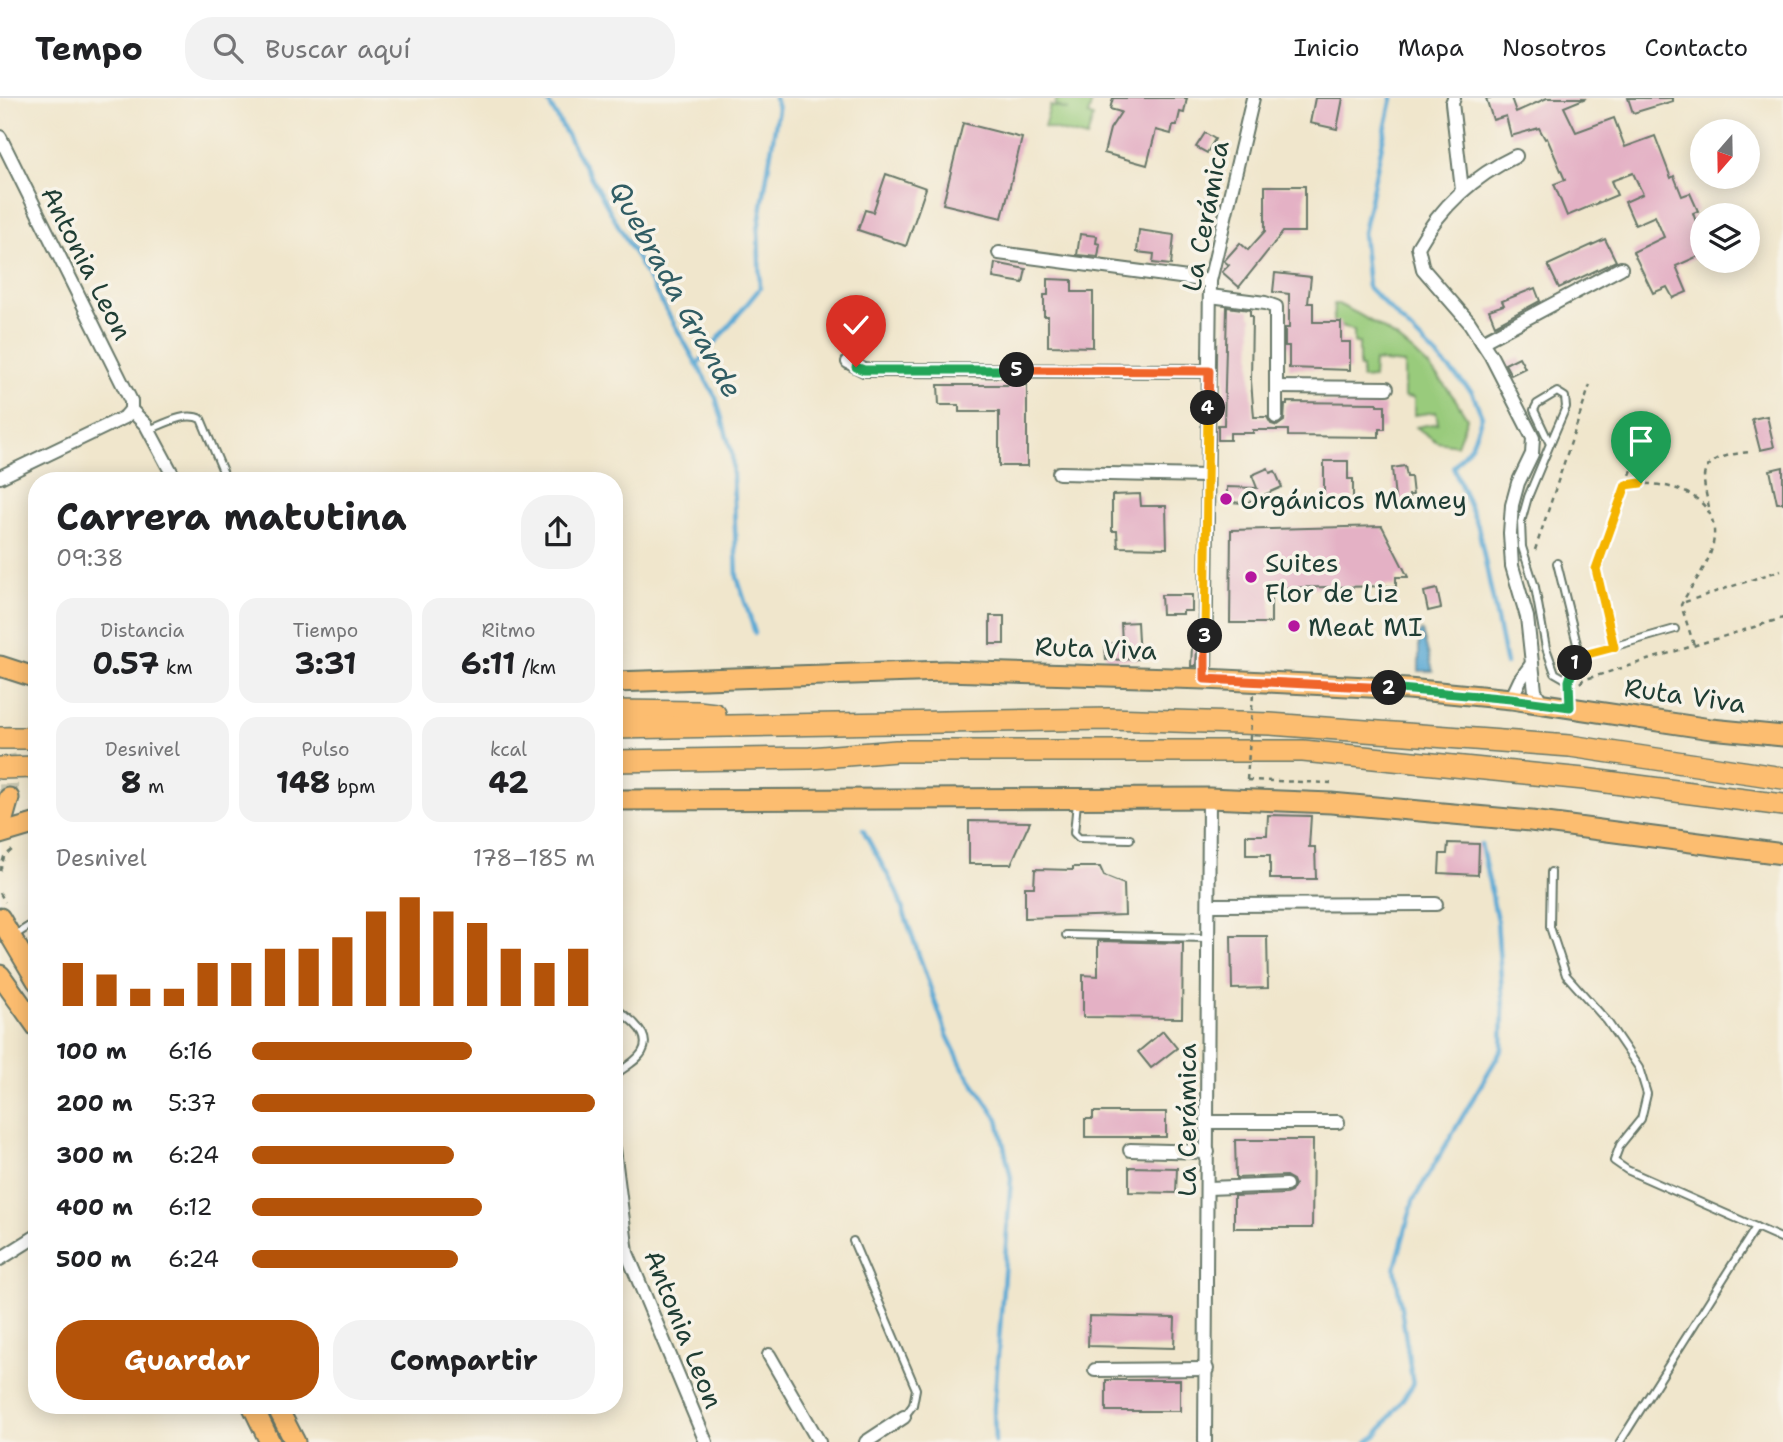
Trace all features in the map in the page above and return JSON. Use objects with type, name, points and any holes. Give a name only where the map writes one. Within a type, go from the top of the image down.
[{"type":"highway","points":[[623,711],[698,712],[793,725]]},
{"type":"highway","points":[[623,727],[1109,719],[1270,724],[1570,746],[1783,778]]},
{"type":"highway","points":[[0,738],[28,738]]},
{"type":"highway","points":[[623,774],[896,751],[1303,751],[1584,779],[1783,806]]},
{"type":"highway","points":[[623,761],[810,758]]},
{"type":"highway","points":[[0,768],[28,767]]},
{"type":"main road","points":[[0,666],[28,675]]},
{"type":"main road","name":"Ruta Viva","points":[[623,682],[945,671],[1205,679],[1234,677],[1406,685],[1712,729],[1783,736]]},
{"type":"main road","points":[[9,798],[0,832],[28,825]]},
{"type":"main road","points":[[623,800],[1209,798],[1331,803],[1531,821],[1783,854]]},
{"type":"main road","points":[[4,912],[12,938],[28,966]]},
{"type":"main road","points":[[0,975],[28,1014]]},
{"type":"main road","points":[[256,1414],[270,1442]]},
{"type":"main road","points":[[281,1414],[295,1442]]},
{"type":"street","name":"La Cerámica","points":[[1205,679],[1210,281],[1253,98]]},
{"type":"street","points":[[1454,98],[1452,103],[1462,190]]},
{"type":"street","name":"Antonia Leon","points":[[1,143],[131,401],[131,410],[149,430],[171,472]]},
{"type":"street","points":[[1517,156],[1490,168],[1462,190],[1428,228],[1418,247],[1423,269],[1469,322],[1533,438],[1532,454],[1518,483],[1510,533],[1512,566],[1527,617],[1535,691],[1542,703]]},
{"type":"street","points":[[999,253],[1210,281]]},
{"type":"street","points":[[1482,342],[1621,268]]},
{"type":"street","points":[[1210,296],[1265,303],[1276,307],[1276,417]]},
{"type":"street","points":[[848,362],[864,370],[1209,371]]},
{"type":"street","points":[[1276,387],[1387,388]]},
{"type":"street","points":[[0,477],[125,417],[131,410]]},
{"type":"street","points":[[1059,473],[1207,476]]},
{"type":"street","points":[[1511,699],[1520,680],[1531,666]]},
{"type":"street","name":"La Cerámica","points":[[1205,1442],[1209,798]]},
{"type":"street","points":[[1209,905],[1436,904]]},
{"type":"street","points":[[1208,1122],[1338,1122]]},
{"type":"street","points":[[1130,1150],[1208,1152]]},
{"type":"street","points":[[1208,1188],[1286,1185]]},
{"type":"street","name":"Antonia Leon","points":[[623,1228],[627,1253],[705,1442]]},
{"type":"street","points":[[0,1259],[28,1242]]},
{"type":"street","points":[[769,1354],[819,1442]]},
{"type":"street","points":[[1095,1370],[1207,1369]]},
{"type":"street","points":[[866,1442],[904,1417]]},
{"type":"lane","points":[[1550,444],[1534,410],[1536,404],[1557,392],[1566,397],[1566,407],[1521,522],[1522,547],[1535,587],[1546,648],[1555,673],[1569,681]]},
{"type":"lane","points":[[149,430],[194,415],[201,419],[223,472]]},
{"type":"lane","points":[[1557,564],[1580,656]]},
{"type":"lane","points":[[1570,707],[1569,681],[1572,666],[1580,656],[1675,629]]},
{"type":"lane","points":[[1077,798],[1076,836],[1130,839]]},
{"type":"lane","points":[[1551,872],[1550,927],[1566,975],[1607,1021],[1639,1068],[1647,1094],[1641,1119],[1620,1145],[1614,1161],[1627,1170],[1783,1238]]},
{"type":"lane","points":[[12,938],[28,927]]},
{"type":"lane","points":[[1066,935],[1209,938]]},
{"type":"lane","points":[[623,1014],[637,1026],[643,1037],[644,1047],[636,1062],[623,1070]]},
{"type":"lane","points":[[1620,1442],[1756,1227]]},
{"type":"lane","points":[[853,1241],[916,1389],[913,1405],[904,1417]]},
{"type":"path","points":[[1557,564],[1538,557],[1536,544],[1590,385]]},
{"type":"path","points":[[1614,647],[1596,569],[1654,409]]},
{"type":"path","points":[[1709,510],[1703,475],[1706,470],[1723,457],[1751,452]]},
{"type":"path","points":[[1626,485],[1641,483],[1679,491],[1706,505],[1713,517],[1715,532],[1712,549],[1703,572],[1682,603]]},
{"type":"path","points":[[1682,603],[1781,570]]},
{"type":"path","points":[[1682,603],[1694,645]]},
{"type":"path","points":[[1578,685],[1583,680],[1783,618]]},
{"type":"path","points":[[1253,694],[1247,780],[1331,783]]},
{"type":"path","points":[[0,871],[4,857],[18,844]]},
{"type":"path","points":[[0,893],[4,912]]},
{"type":"green space","points":[[1057,98],[1093,98],[1088,115],[1093,117],[1087,138],[1044,127],[1050,106],[1068,110],[1055,106]]},
{"type":"green space","points":[[1334,304],[1358,314],[1395,337],[1412,350],[1442,381],[1467,418],[1457,445],[1437,442],[1416,427],[1438,423],[1436,412],[1414,415],[1414,398],[1404,397],[1404,364],[1374,361],[1373,378],[1362,379],[1359,343],[1354,343],[1354,331],[1333,322]]},
{"type":"water","points":[[1422,631],[1433,671],[1419,671],[1419,633]]},
{"type":"building","points":[[1113,98],[1187,98],[1184,113],[1180,112],[1177,125],[1173,125],[1171,134],[1156,130],[1147,165],[1104,153],[1110,129],[1121,112],[1110,109]]},
{"type":"building","points":[[1315,98],[1343,98],[1337,129],[1310,123]]},
{"type":"building","points":[[1486,98],[1511,98],[1516,112],[1547,98],[1586,98],[1564,107],[1576,132],[1614,118],[1625,147],[1655,136],[1671,178],[1674,176],[1682,196],[1690,193],[1694,203],[1690,203],[1690,260],[1676,266],[1687,292],[1673,298],[1667,287],[1653,293],[1633,252],[1664,237],[1655,216],[1635,225],[1625,202],[1643,194],[1633,173],[1611,181],[1617,195],[1567,216],[1554,184],[1565,180],[1547,138],[1545,139],[1539,128],[1511,136],[1506,116],[1493,120]]},
{"type":"building","points":[[1628,98],[1673,98],[1673,101],[1633,113]]},
{"type":"building","points":[[963,123],[1022,138],[1002,218],[943,204]]},
{"type":"building","points":[[1205,133],[1215,139],[1207,153],[1196,147]]},
{"type":"building","points":[[886,174],[926,188],[906,246],[858,230],[865,210],[873,212]]},
{"type":"building","points":[[1265,186],[1305,186],[1305,232],[1283,232],[1239,287],[1222,272],[1229,265],[1224,261],[1240,243],[1248,250],[1265,231]]},
{"type":"building","points":[[1139,230],[1174,235],[1171,265],[1153,263],[1154,254],[1137,252]]},
{"type":"building","points":[[1080,234],[1097,236],[1096,243],[1100,244],[1098,257],[1077,255]]},
{"type":"building","points":[[1605,239],[1616,261],[1559,288],[1548,265]]},
{"type":"building","points":[[995,263],[1026,269],[1023,283],[993,278]]},
{"type":"building","points":[[1275,273],[1311,277],[1308,303],[1313,303],[1313,322],[1341,322],[1341,342],[1350,342],[1350,370],[1289,368],[1289,346],[1285,346],[1285,328],[1289,328],[1289,294],[1273,292]]},
{"type":"building","points":[[1048,279],[1072,280],[1072,292],[1093,292],[1093,347],[1048,346],[1048,316],[1044,316],[1044,295],[1048,295]]},
{"type":"building","points":[[1535,288],[1540,301],[1495,325],[1489,310],[1504,305],[1502,301]]},
{"type":"building","points":[[1227,307],[1250,310],[1252,316],[1251,381],[1254,417],[1267,417],[1271,424],[1277,426],[1284,421],[1287,402],[1377,403],[1385,405],[1385,429],[1379,429],[1379,437],[1288,436],[1288,430],[1253,430],[1253,433],[1230,433],[1230,440],[1218,440],[1218,425],[1224,425]]},
{"type":"building","points":[[1519,357],[1525,368],[1511,375],[1505,364]]},
{"type":"building","points":[[938,385],[1027,385],[1027,466],[999,466],[999,412],[959,412],[959,405],[939,405]]},
{"type":"building","points":[[1767,416],[1774,447],[1760,450],[1752,419]]},
{"type":"building","points":[[1324,461],[1348,461],[1348,479],[1353,479],[1353,500],[1324,500]]},
{"type":"building","points":[[1405,466],[1407,477],[1411,477],[1413,495],[1409,495],[1410,507],[1396,509],[1392,468]]},
{"type":"building","points":[[1783,467],[1783,503],[1777,503],[1770,470]]},
{"type":"building","points":[[1268,468],[1270,473],[1275,471],[1282,487],[1246,503],[1227,502],[1227,487],[1257,488],[1252,475]]},
{"type":"building","points":[[1140,494],[1141,506],[1166,506],[1167,548],[1118,547],[1117,531],[1112,531],[1112,495]]},
{"type":"building","points":[[1382,526],[1408,577],[1396,577],[1396,586],[1271,588],[1271,623],[1230,623],[1231,530]]},
{"type":"building","points":[[1437,589],[1441,608],[1428,611],[1424,592]]},
{"type":"building","points":[[1161,595],[1192,595],[1192,611],[1162,614]]},
{"type":"building","points":[[990,616],[1004,616],[1004,644],[990,644]]},
{"type":"building","points":[[1137,622],[1139,659],[1106,660],[1105,644],[1122,643],[1121,623]]},
{"type":"building","points":[[1192,647],[1197,647],[1196,666],[1191,666]]},
{"type":"building","points":[[1268,815],[1311,816],[1309,847],[1315,847],[1316,879],[1270,879],[1270,855],[1246,855],[1246,835],[1267,835]]},
{"type":"building","points":[[969,821],[1030,822],[1011,864],[969,864]]},
{"type":"building","points":[[1448,843],[1479,844],[1478,875],[1439,873],[1440,854],[1447,854]]},
{"type":"building","points":[[1073,867],[1100,867],[1104,876],[1124,884],[1125,915],[1025,918],[1025,887],[1034,887],[1035,869],[1073,870]]},
{"type":"building","points":[[1231,936],[1267,936],[1268,988],[1232,989]]},
{"type":"building","points":[[1098,941],[1183,943],[1182,1018],[1083,1017],[1083,975],[1098,976]]},
{"type":"building","points":[[1163,1031],[1177,1048],[1151,1068],[1138,1052]]},
{"type":"building","points":[[1093,1112],[1166,1112],[1166,1137],[1085,1137],[1085,1119],[1093,1119]]},
{"type":"building","points":[[1235,1140],[1313,1140],[1312,1228],[1234,1228],[1234,1196],[1286,1194],[1291,1192],[1295,1185],[1293,1180],[1286,1176],[1236,1178]]},
{"type":"building","points":[[1129,1167],[1177,1168],[1176,1193],[1129,1192]]},
{"type":"building","points":[[1089,1316],[1175,1318],[1174,1348],[1088,1346]]},
{"type":"building","points":[[1106,1380],[1180,1380],[1180,1411],[1106,1411]]},
{"type":"waterway","name":"Quebrada Grande","points":[[546,98],[716,398],[732,454],[737,577],[755,633]]},
{"type":"waterway","points":[[697,365],[760,288],[758,230],[778,109],[775,98]]},
{"type":"waterway","points":[[1392,98],[1363,233],[1368,287],[1472,392],[1482,416],[1472,444],[1453,467],[1478,526],[1506,664]]},
{"type":"waterway","name":"Quebrada Grande","points":[[863,830],[896,890],[947,1035],[963,1068],[998,1119],[1011,1178],[994,1409],[995,1442]]},
{"type":"waterway","points":[[1367,1442],[1376,1436],[1413,1385],[1395,1268],[1413,1201],[1502,1049],[1503,1008],[1497,920],[1481,844]]},
{"type":"tunnel","points":[[0,727],[8,765],[9,798]]},
{"type":"place","name":"Orgánicos Mamey","points":[[1226,499]]},
{"type":"place","name":"Suites Flor de Liz","points":[[1251,577]]},
{"type":"place","name":"Meat MI","points":[[1294,626]]},
{"type":"route","points":[[856,367],[864,370],[1209,371],[1205,679],[1408,689],[1570,707],[1569,681],[1572,666],[1580,656],[1614,647],[1596,569],[1626,485],[1641,483]]}]
